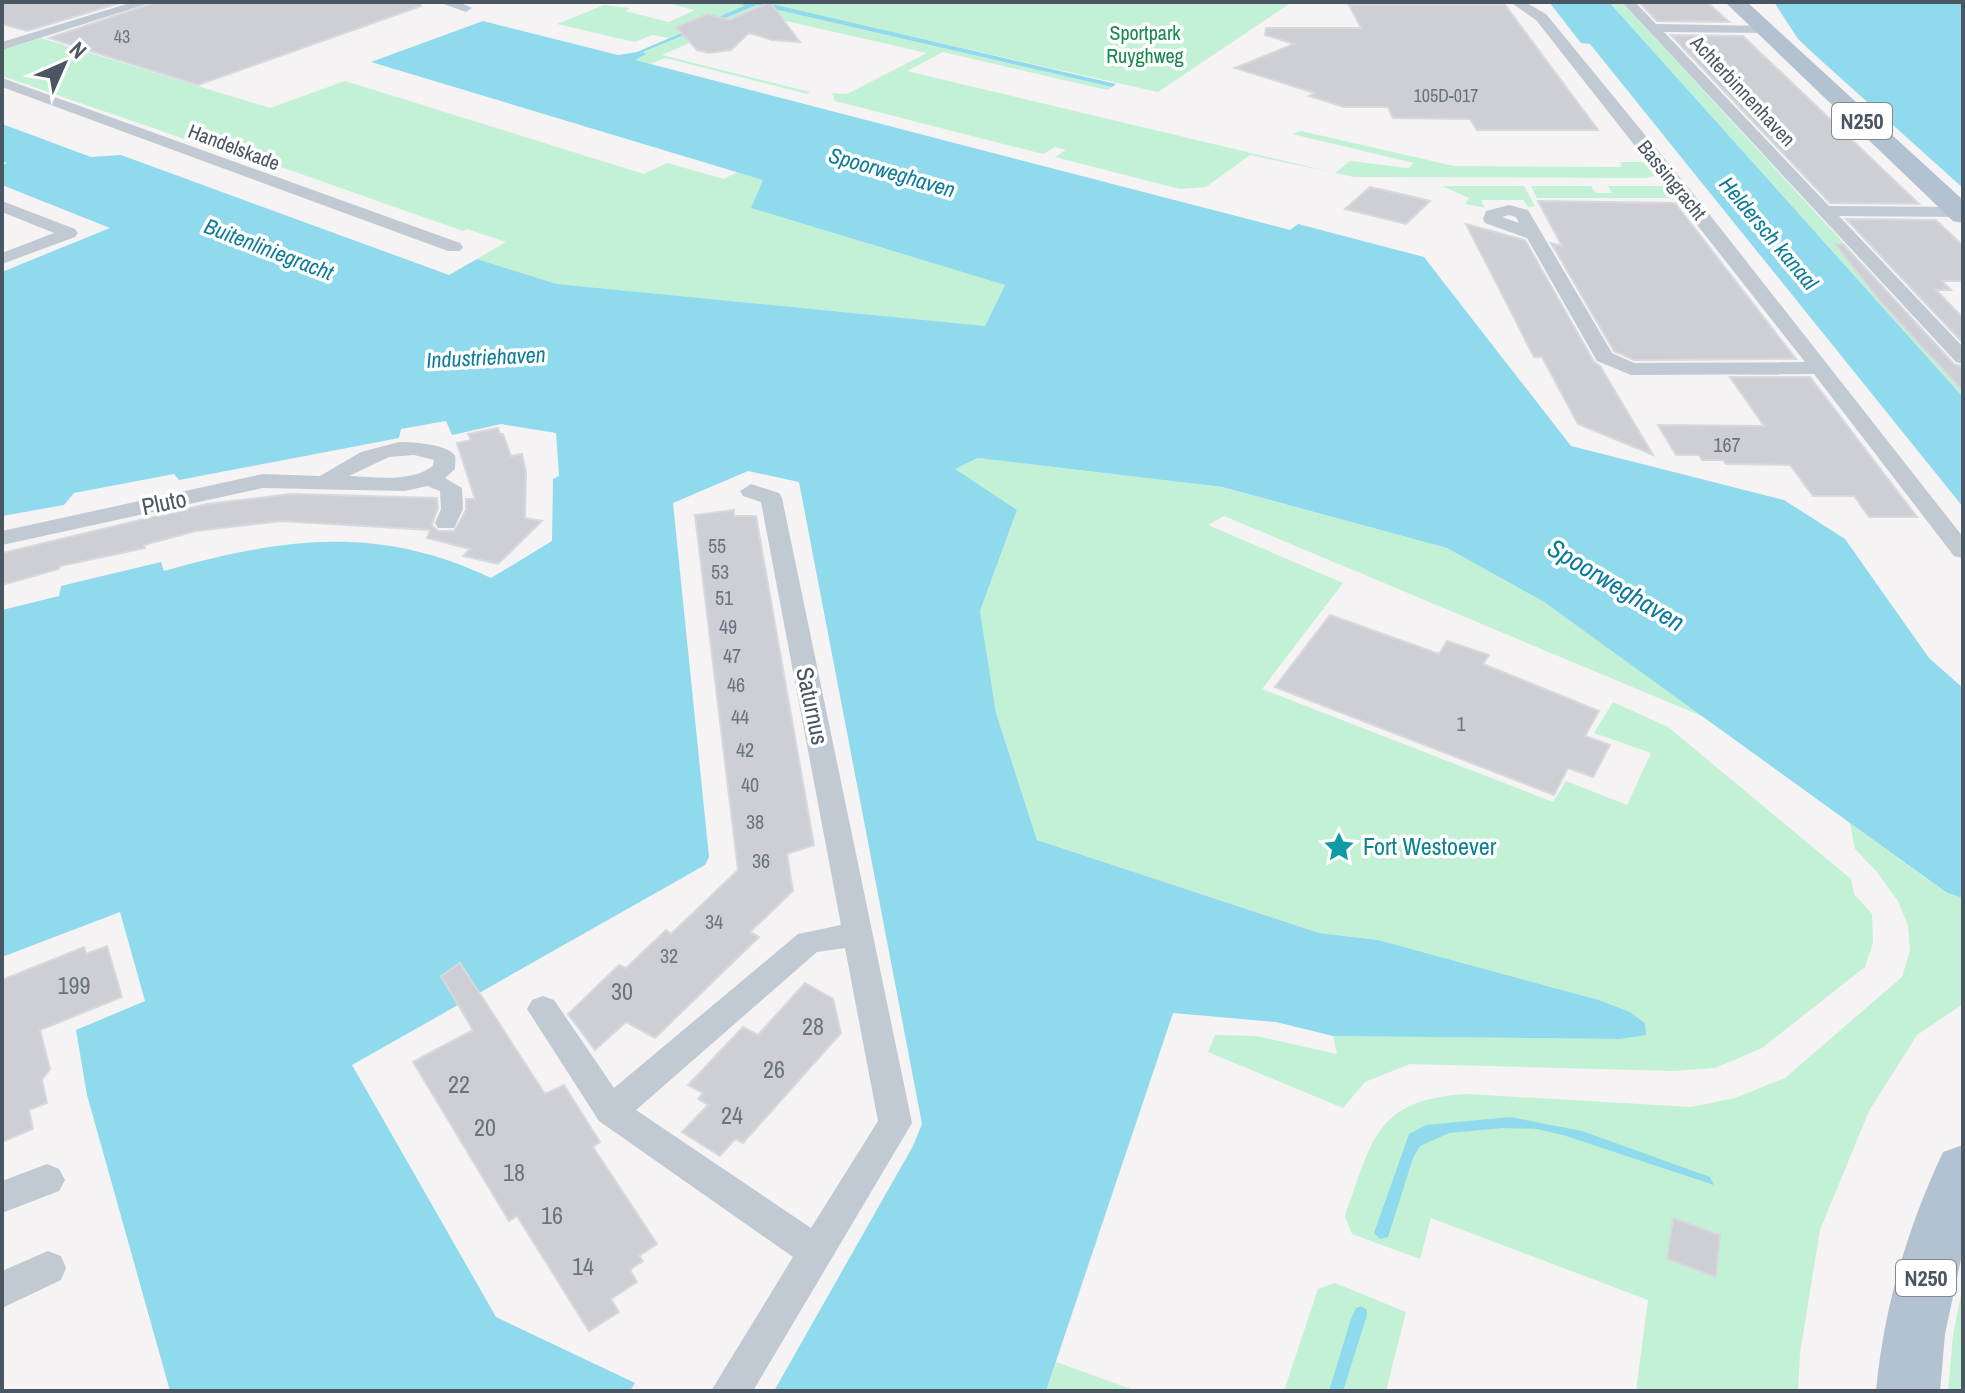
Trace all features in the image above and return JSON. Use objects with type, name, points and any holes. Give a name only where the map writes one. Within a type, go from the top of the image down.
[{"type":"main road","name":"N250","points":[[1735,2],[1962,214]]},
{"type":"main road","name":"N250","points":[[1908,1391],[1909,1366],[1928,1268],[1946,1209],[1963,1170]]},
{"type":"street","points":[[2,46],[147,2]]},
{"type":"street","points":[[444,2],[466,8]]},
{"type":"street","name":"Bassingracht","points":[[1516,2],[1541,17],[1689,200],[1962,551]]},
{"type":"street","name":"Achterbinnenhaven","points":[[1628,2],[1963,358]]},
{"type":"street","points":[[1653,28],[1764,29]]},
{"type":"street","name":"Handelskade","points":[[2,82],[454,247]]},
{"type":"street","points":[[2,206],[69,233],[2,259]]},
{"type":"street","points":[[1825,211],[1962,214]]},
{"type":"street","points":[[1532,234],[1604,357],[1616,365],[1631,369],[1818,368]]},
{"type":"street","points":[[327,481],[351,464],[389,450],[427,448],[445,457],[444,469],[429,479]]},
{"type":"street","points":[[429,479],[451,488],[452,509],[446,523]]},
{"type":"street","name":"Pluto","points":[[2,538],[263,481],[405,484],[429,479]]},
{"type":"street","name":"Saturnus","points":[[731,1391],[895,1123],[771,498],[751,491]]},
{"type":"street","points":[[611,1111],[809,942],[858,934]]},
{"type":"street","points":[[543,1009],[611,1111],[814,1251]]},
{"type":"street","points":[[2,1197],[47,1180]]},
{"type":"street","points":[[2,1290],[48,1268]]},
{"type":"green space","points":[[662,2],[739,2],[745,6],[668,38],[653,35],[634,42],[557,24],[604,5],[630,8],[625,11],[669,22],[695,10]]},
{"type":"green space","name":"Sportpark Ruyghweg","points":[[763,2],[1292,2],[1158,92],[761,3]]},
{"type":"green space","points":[[1609,2],[1622,2],[1963,373],[1963,397]]},
{"type":"green space","points":[[757,5],[1112,87],[1107,90],[943,52],[907,71],[1334,173],[1250,155],[1206,187],[1180,189],[1055,157],[1066,150],[1055,147],[1043,154],[835,101],[832,93],[847,94],[927,53],[755,14],[662,55],[810,92],[807,94],[665,58],[650,64],[634,60],[645,54],[641,53]]},
{"type":"green space","points":[[41,38],[270,108],[345,81],[644,174],[667,163],[724,179],[738,172],[764,180],[751,208],[1005,285],[985,326],[557,284],[477,259],[506,242],[467,229],[463,231],[213,143],[205,146],[2,76],[2,50]]},
{"type":"green space","points":[[1301,131],[1454,166],[1622,167],[1620,162],[1644,162],[1655,176],[1354,177],[1335,173],[1350,161],[1408,168],[1414,163],[1292,134]]},
{"type":"green space","points":[[1442,186],[1524,186],[1535,206],[1528,207],[1524,200],[1481,200],[1485,208],[1465,204],[1469,198]]},
{"type":"green space","points":[[1531,186],[1591,186],[1596,193],[1612,193],[1608,186],[1659,186],[1665,187],[1672,198],[1537,198]]},
{"type":"green space","points":[[979,458],[1221,487],[1447,548],[1544,602],[1704,717],[1224,516],[1208,525],[1343,583],[1262,689],[1553,802],[1566,781],[1627,805],[1651,753],[1594,733],[1613,702],[1668,727],[1851,879],[1854,894],[1872,914],[1873,943],[1865,967],[1762,1048],[1715,1068],[1673,1071],[1410,1064],[1365,1082],[1343,1108],[1208,1052],[1215,1035],[1257,1036],[1337,1054],[1333,1036],[1619,1039],[1645,1034],[1645,1023],[1630,1012],[1599,1000],[1378,940],[1319,933],[1037,840],[996,713],[980,611],[1017,510],[954,469]]},
{"type":"green space","points":[[1850,823],[1946,893],[1963,898],[1963,1004],[1917,1035],[1869,1111],[1820,1230],[1800,1353],[1798,1391],[1636,1391],[1648,1300],[1431,1218],[1420,1259],[1352,1234],[1345,1216],[1372,1145],[1382,1128],[1396,1114],[1413,1104],[1468,1094],[1691,1107],[1735,1098],[1785,1078],[1902,977],[1910,951],[1908,926],[1898,901],[1855,849]]},
{"type":"green space","points":[[1335,1283],[1406,1312],[1386,1391],[1284,1391],[1318,1289]]},
{"type":"green space","points":[[1963,1285],[1963,1391],[1948,1391],[1953,1335]]},
{"type":"green space","points":[[1056,1362],[1137,1391],[1046,1391]]},
{"type":"water","points":[[739,2],[763,2],[1116,84],[1112,87],[757,5],[643,52],[646,54],[635,60],[1290,230],[1298,224],[1424,257],[1571,446],[1784,500],[1845,539],[1929,658],[1963,688],[1963,898],[1947,893],[1544,602],[1447,548],[1222,487],[978,458],[955,469],[1017,510],[980,611],[996,713],[1037,840],[1319,933],[1378,940],[1599,1000],[1630,1012],[1645,1023],[1646,1035],[1619,1039],[1333,1036],[1276,1022],[1173,1013],[1046,1391],[774,1391],[913,1146],[922,1124],[799,482],[748,471],[673,503],[709,857],[705,865],[352,1065],[496,1317],[635,1383],[630,1391],[170,1391],[87,1095],[76,1030],[145,1001],[120,912],[2,957],[2,610],[59,596],[61,586],[161,562],[164,571],[289,544],[369,543],[408,549],[491,578],[552,541],[553,479],[559,476],[556,433],[501,424],[452,435],[446,421],[401,429],[399,438],[179,480],[174,474],[74,493],[64,505],[2,516],[2,272],[110,228],[2,185],[2,165],[7,163],[2,161],[2,124],[91,157],[121,155],[449,275],[477,259],[557,284],[985,326],[1005,285],[751,208],[763,180],[371,62],[483,21],[618,55],[637,52],[744,6]]},
{"type":"water","name":"Heldersch kanaal","points":[[1549,2],[1609,2],[1963,397],[1963,507],[1590,44],[1581,43]]},
{"type":"water","points":[[1774,2],[1963,2],[1963,188],[1798,39]]},
{"type":"water","points":[[1510,1117],[1582,1131],[1710,1177],[1714,1185],[1537,1129],[1503,1128],[1449,1133],[1420,1146],[1413,1158],[1388,1237],[1380,1239],[1374,1233],[1409,1134],[1426,1125]]},
{"type":"water","points":[[1361,1306],[1367,1310],[1367,1315],[1343,1391],[1329,1391],[1351,1319],[1356,1308]]},
{"type":"building","points":[[2,2],[123,2],[27,31],[2,24]]},
{"type":"building","points":[[156,2],[420,2],[421,6],[198,85],[49,38]]},
{"type":"building","points":[[770,2],[800,42],[772,40],[749,33],[731,50],[708,53],[697,50],[676,27],[707,14],[730,20]]},
{"type":"building","points":[[1639,2],[1707,2],[1729,22],[1657,21]]},
{"type":"building","points":[[1349,5],[1505,5],[1598,130],[1477,130],[1470,119],[1393,118],[1388,107],[1344,107],[1309,96],[1315,93],[1235,68],[1294,44],[1265,35],[1266,28],[1361,28]]},
{"type":"building","points":[[1671,35],[1743,36],[1919,204],[1830,203]]},
{"type":"building","points":[[1370,187],[1430,201],[1406,224],[1345,209]]},
{"type":"building","points":[[1538,201],[1675,203],[1796,359],[1634,360],[1614,351],[1551,243],[1562,246]]},
{"type":"building","points":[[1846,219],[1936,220],[1963,246],[1963,281],[1942,281],[1951,290],[1936,290],[1963,318],[1963,343]]},
{"type":"building","points":[[1466,224],[1525,240],[1594,362],[1600,366],[1653,455],[1578,424],[1542,357],[1534,357]]},
{"type":"building","points":[[1835,244],[1843,244],[1954,364],[1963,367],[1963,391],[1881,302]]},
{"type":"building","points":[[1730,377],[1810,377],[1917,517],[1869,517],[1854,496],[1813,496],[1790,465],[1726,464],[1723,460],[1702,460],[1699,455],[1676,455],[1658,425],[1764,426]]},
{"type":"building","points":[[498,428],[511,456],[522,454],[526,472],[525,518],[542,521],[498,564],[463,556],[470,549],[427,538],[430,530],[281,521],[196,531],[144,545],[145,548],[60,566],[59,569],[2,585],[2,553],[207,504],[291,494],[437,498],[438,508],[432,525],[438,531],[454,531],[466,510],[466,499],[475,499],[457,443],[471,440],[468,434]]},
{"type":"building","points":[[734,510],[734,516],[756,516],[814,845],[787,854],[793,891],[750,932],[759,937],[655,1038],[626,1022],[595,1050],[568,1014],[619,965],[626,968],[666,930],[671,934],[738,870],[695,515]]},
{"type":"building","points":[[1330,615],[1439,654],[1447,641],[1489,655],[1483,664],[1599,711],[1585,736],[1610,745],[1593,777],[1568,768],[1554,795],[1275,687]]},
{"type":"building","points":[[107,946],[122,997],[40,1030],[50,1069],[42,1080],[47,1103],[29,1110],[33,1129],[2,1142],[2,980],[84,947],[86,954]]},
{"type":"building","points":[[460,963],[545,1094],[564,1085],[600,1142],[593,1147],[657,1244],[639,1256],[643,1261],[630,1270],[637,1282],[611,1299],[619,1312],[589,1331],[517,1216],[509,1221],[413,1062],[473,1030],[441,976]]},
{"type":"building","points":[[805,983],[833,999],[841,1033],[743,1143],[735,1139],[720,1156],[682,1132],[708,1105],[698,1099],[703,1093],[688,1085],[743,1027],[758,1035]]},
{"type":"building","points":[[1673,1218],[1720,1235],[1716,1277],[1667,1259]]},
{"type":"place","name":"Fort Westoever","points":[[1339,847]]},
{"type":"water label","name":"Spoorweghaven","points":[[892,172]]},
{"type":"water label","name":"Buitenliniegracht","points":[[269,249]]},
{"type":"water label","name":"Industriehaven","points":[[486,357]]},
{"type":"water label","name":"Spoorweghaven","points":[[1616,585]]}]
